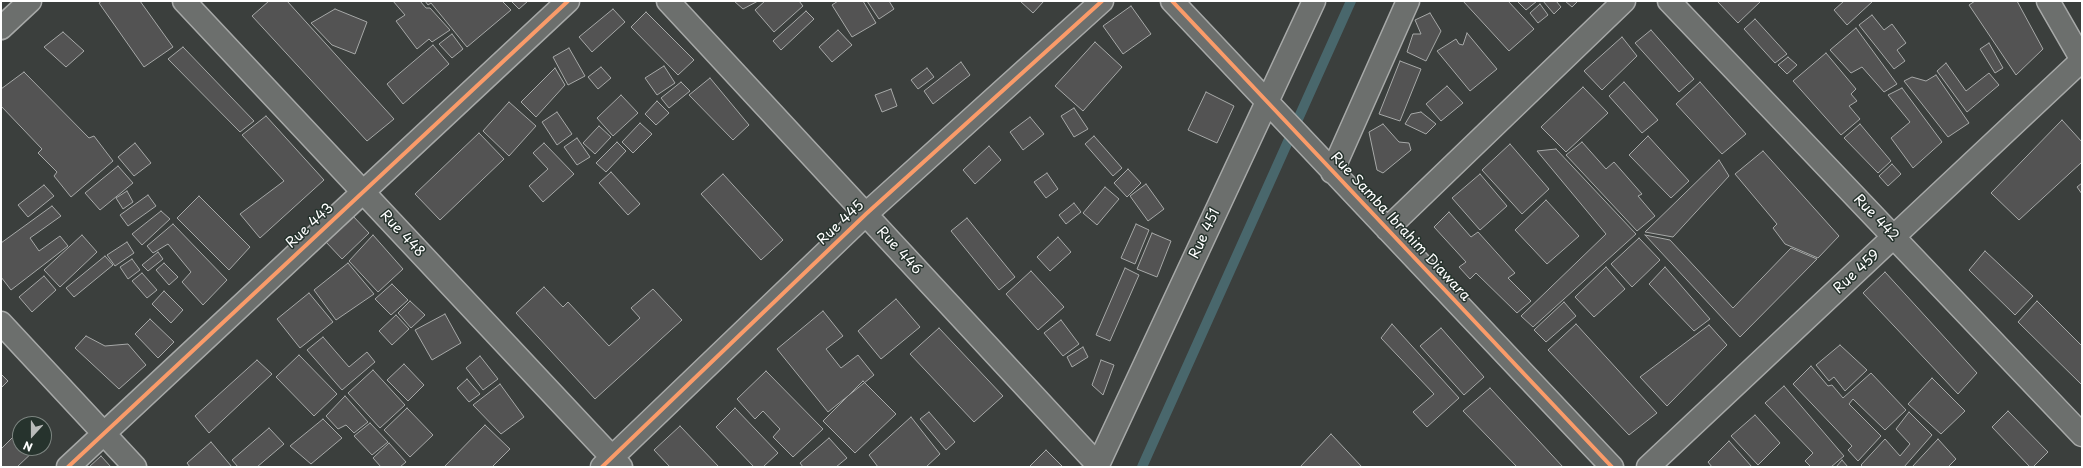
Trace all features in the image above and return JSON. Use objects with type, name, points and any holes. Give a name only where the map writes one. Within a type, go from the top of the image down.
[{"type":"street","points":[[1,28],[30,1]]},
{"type":"street","name":"Rue 448","points":[[184,1],[363,192],[611,464]]},
{"type":"street","name":"Rue 443","points":[[68,467],[568,1]]},
{"type":"street","name":"Rue 446","points":[[668,1],[1098,466]]},
{"type":"street","name":"Rue 445","points":[[611,464],[866,214],[1102,1]]},
{"type":"street","name":"Rue Samba Ibrahim Diawara","points":[[1172,1],[1266,103],[1612,467]]},
{"type":"street","name":"Rue 451","points":[[1098,466],[1314,1]]},
{"type":"street","points":[[1332,172],[1408,1]]},
{"type":"street","points":[[1387,229],[1624,1]]},
{"type":"street","name":"Rue 442","points":[[1669,1],[2082,435]]},
{"type":"street","points":[[2048,1],[2082,60]]},
{"type":"street","name":"Rue 459","points":[[1648,467],[2082,60]]},
{"type":"street","points":[[1,323],[136,467]]},
{"type":"building","points":[[102,1],[140,1],[173,47],[144,67],[99,3]]},
{"type":"building","points":[[269,1],[287,1],[394,119],[367,141],[252,16]]},
{"type":"building","points":[[393,1],[420,1],[426,8],[430,8],[450,30],[432,42],[429,39],[417,49],[396,21],[405,15]]},
{"type":"building","points":[[425,1],[502,1],[511,10],[467,47],[431,3],[428,5]]},
{"type":"building","points":[[511,1],[528,1],[519,9]]},
{"type":"building","points":[[734,1],[758,1],[743,9]]},
{"type":"building","points":[[765,1],[799,1],[803,6],[774,32],[755,10]]},
{"type":"building","points":[[838,1],[863,1],[876,23],[852,37],[832,5]]},
{"type":"building","points":[[867,1],[889,1],[894,9],[879,19]]},
{"type":"building","points":[[1020,1],[1044,1],[1033,13]]},
{"type":"building","points":[[1463,1],[1508,1],[1534,29],[1509,51]]},
{"type":"building","points":[[1517,1],[1537,1],[1526,10]]},
{"type":"building","points":[[1543,1],[1556,1],[1561,7],[1554,14]]},
{"type":"building","points":[[1565,1],[1578,1],[1572,7]]},
{"type":"building","points":[[1717,1],[1761,1],[1738,23]]},
{"type":"building","points":[[1844,1],[1873,1],[1847,25],[1834,10]]},
{"type":"building","points":[[1975,1],[2017,1],[2043,49],[2016,75],[1969,5]]},
{"type":"building","points":[[1540,4],[1548,15],[1538,23],[1530,13]]},
{"type":"building","points":[[1131,6],[1151,34],[1123,54],[1103,26]]},
{"type":"building","points":[[335,9],[367,22],[355,54],[332,45],[311,23]]},
{"type":"building","points":[[613,9],[625,22],[592,52],[579,37]]},
{"type":"building","points":[[806,11],[814,19],[781,50],[773,41]]},
{"type":"building","points":[[646,12],[694,60],[678,75],[631,27]]},
{"type":"building","points":[[1430,13],[1441,31],[1426,61],[1407,52],[1413,34],[1421,34],[1415,20]]},
{"type":"building","points":[[1872,15],[1884,30],[1892,24],[1906,43],[1897,50],[1905,61],[1894,69],[1859,25]]},
{"type":"building","points":[[1755,19],[1787,54],[1775,63],[1744,29]]},
{"type":"building","points":[[1856,28],[1897,84],[1884,92],[1862,67],[1851,73],[1830,50]]},
{"type":"building","points":[[838,30],[852,45],[832,62],[819,47]]},
{"type":"building","points":[[1651,30],[1694,79],[1679,92],[1635,43]]},
{"type":"building","points":[[63,32],[84,51],[66,67],[44,47]]},
{"type":"building","points":[[1467,33],[1497,69],[1470,91],[1437,51],[1456,39],[1459,44],[1463,45]]},
{"type":"building","points":[[452,34],[463,49],[452,58],[439,44]]},
{"type":"building","points":[[1622,37],[1637,56],[1602,90],[1584,71]]},
{"type":"building","points":[[1095,42],[1122,67],[1083,111],[1055,86]]},
{"type":"building","points":[[1989,43],[2003,68],[1995,73],[1980,49]]},
{"type":"building","points":[[433,45],[449,64],[403,104],[387,84]]},
{"type":"building","points":[[183,47],[254,121],[240,132],[168,59]]},
{"type":"building","points":[[569,48],[585,76],[568,85],[553,57]]},
{"type":"building","points":[[1826,53],[1856,89],[1851,94],[1857,101],[1849,106],[1860,119],[1841,135],[1793,81]]},
{"type":"building","points":[[1788,57],[1797,65],[1787,74],[1778,65]]},
{"type":"building","points":[[1400,61],[1421,69],[1400,121],[1379,114]]},
{"type":"building","points":[[961,62],[970,75],[933,104],[924,91]]},
{"type":"building","points":[[1946,63],[1966,91],[1989,73],[1999,85],[1967,112],[1937,71]]},
{"type":"building","points":[[664,66],[675,83],[657,95],[645,78]]},
{"type":"building","points":[[601,67],[611,78],[598,89],[588,77]]},
{"type":"building","points":[[555,68],[565,85],[536,117],[521,102]]},
{"type":"building","points":[[927,68],[934,77],[918,89],[911,80]]},
{"type":"building","points":[[24,72],[89,138],[94,136],[113,161],[71,197],[54,176],[57,172],[38,153],[42,149],[1,106],[1,89]]},
{"type":"building","points":[[1936,75],[1969,123],[1948,137],[1904,81],[1912,77],[1926,81]]},
{"type":"building","points":[[710,78],[749,125],[733,140],[689,95]]},
{"type":"building","points":[[681,82],[690,91],[669,108],[661,98]]},
{"type":"building","points":[[1624,82],[1658,120],[1642,133],[1609,96]]},
{"type":"building","points":[[1700,82],[1746,134],[1722,154],[1676,104]]},
{"type":"building","points":[[1447,86],[1463,103],[1441,121],[1426,104]]},
{"type":"building","points":[[1583,87],[1608,113],[1566,152],[1541,127]]},
{"type":"building","points":[[1902,88],[1942,142],[1913,168],[1891,138],[1910,122],[1888,95]]},
{"type":"building","points":[[891,89],[897,106],[882,112],[875,95]]},
{"type":"building","points":[[1206,92],[1234,106],[1217,143],[1188,130]]},
{"type":"building","points":[[621,95],[638,113],[613,136],[597,118]]},
{"type":"building","points":[[657,101],[669,113],[656,125],[645,114]]},
{"type":"building","points":[[509,102],[536,126],[509,156],[483,131]]},
{"type":"building","points":[[1074,108],[1088,129],[1074,137],[1061,116]]},
{"type":"building","points":[[557,112],[572,134],[557,145],[542,122]]},
{"type":"building","points":[[1421,112],[1436,124],[1426,134],[1405,124],[1411,114]]},
{"type":"building","points":[[266,116],[324,180],[260,238],[240,214],[284,181],[242,135]]},
{"type":"building","points":[[1030,117],[1044,134],[1023,150],[1010,132]]},
{"type":"building","points":[[2062,120],[2082,142],[2082,162],[2019,220],[1991,193]]},
{"type":"building","points":[[640,123],[652,134],[633,153],[622,142]]},
{"type":"building","points":[[1383,124],[1399,142],[1409,143],[1411,150],[1383,173],[1377,170],[1369,132]]},
{"type":"building","points":[[1860,124],[1891,161],[1878,173],[1844,138]]},
{"type":"building","points":[[599,126],[611,137],[595,154],[583,143]]},
{"type":"building","points":[[479,133],[504,159],[440,220],[415,194]]},
{"type":"building","points":[[1094,136],[1122,168],[1113,176],[1085,144]]},
{"type":"building","points":[[1648,136],[1689,181],[1671,198],[1629,155]]},
{"type":"building","points":[[577,138],[590,157],[577,165],[564,147]]},
{"type":"building","points":[[617,142],[626,151],[606,172],[596,163]]},
{"type":"building","points":[[1582,142],[1606,169],[1614,162],[1642,194],[1638,196],[1655,216],[1637,231],[1566,155]]},
{"type":"building","points":[[135,143],[151,163],[134,176],[118,157]]},
{"type":"building","points":[[544,143],[574,174],[543,202],[529,186],[548,169],[533,153]]},
{"type":"building","points":[[1510,144],[1549,189],[1522,214],[1482,170]]},
{"type":"building","points":[[989,146],[1001,160],[975,184],[963,170]]},
{"type":"building","points":[[1556,149],[1636,234],[1533,327],[1521,316],[1606,234],[1537,151]]},
{"type":"building","points":[[1763,151],[1839,236],[1818,258],[1785,244],[1773,228],[1777,224],[1735,174]]},
{"type":"building","points":[[1719,160],[1729,176],[1673,237],[1645,232]]},
{"type":"building","points":[[1892,164],[1901,174],[1888,186],[1879,176]]},
{"type":"building","points":[[118,166],[133,183],[100,210],[85,193]]},
{"type":"building","points":[[1128,169],[1141,183],[1127,197],[1114,183]]},
{"type":"building","points":[[611,172],[640,204],[628,215],[599,183]]},
{"type":"building","points":[[1047,173],[1058,189],[1046,198],[1034,182]]},
{"type":"building","points":[[723,174],[783,240],[761,260],[701,194]]},
{"type":"building","points":[[1480,174],[1507,206],[1480,230],[1452,198]]},
{"type":"building","points":[[2082,183],[2082,194],[2077,187]]},
{"type":"building","points":[[1146,184],[1164,209],[1148,221],[1130,196]]},
{"type":"building","points":[[44,185],[54,196],[28,217],[18,205]]},
{"type":"building","points":[[1105,187],[1119,199],[1097,225],[1083,213]]},
{"type":"building","points":[[127,191],[133,202],[123,209],[116,198]]},
{"type":"building","points":[[148,195],[156,206],[128,226],[120,215]]},
{"type":"building","points":[[199,196],[250,247],[229,270],[177,218]]},
{"type":"building","points":[[1546,200],[1579,236],[1547,264],[1515,230]]},
{"type":"building","points":[[1074,203],[1081,212],[1066,224],[1059,215]]},
{"type":"building","points":[[52,206],[61,216],[30,238],[39,251],[60,236],[68,246],[11,290],[1,277],[1,243]]},
{"type":"building","points":[[161,211],[170,219],[142,245],[132,234]]},
{"type":"building","points":[[1449,212],[1471,237],[1478,232],[1515,273],[1508,278],[1531,301],[1517,313],[1476,273],[1470,279],[1459,267],[1466,262],[1434,227]]},
{"type":"building","points":[[352,215],[369,233],[342,259],[325,241]]},
{"type":"building","points":[[967,218],[1015,277],[999,290],[951,231]]},
{"type":"building","points":[[173,224],[227,280],[203,305],[182,282],[191,272],[168,244],[153,253],[147,246]]},
{"type":"building","points":[[1136,224],[1149,230],[1135,264],[1121,258]]},
{"type":"building","points":[[1152,233],[1171,241],[1157,277],[1137,269]]},
{"type":"building","points":[[82,235],[97,252],[60,287],[44,270]]},
{"type":"building","points":[[373,235],[403,269],[378,292],[349,261]]},
{"type":"building","points":[[1645,235],[1670,240],[1733,308],[1791,248],[1817,259],[1740,337]]},
{"type":"building","points":[[1058,237],[1071,252],[1050,271],[1037,257]]},
{"type":"building","points":[[1639,238],[1660,260],[1632,287],[1611,264]]},
{"type":"building","points":[[127,242],[134,253],[115,266],[107,255]]},
{"type":"building","points":[[1985,251],[2033,296],[2015,315],[1969,270]]},
{"type":"building","points":[[158,252],[163,259],[148,271],[142,265]]},
{"type":"building","points":[[105,256],[113,265],[74,297],[66,288]]},
{"type":"building","points":[[132,259],[140,270],[128,279],[120,267]]},
{"type":"building","points":[[164,263],[178,277],[169,285],[156,270]]},
{"type":"building","points":[[348,263],[374,294],[336,320],[314,290]]},
{"type":"building","points":[[1606,267],[1625,289],[1594,317],[1575,297]]},
{"type":"building","points":[[1665,267],[1710,319],[1694,331],[1649,284]]},
{"type":"building","points":[[1125,268],[1139,275],[1110,341],[1096,335]]},
{"type":"building","points":[[1031,271],[1064,307],[1038,330],[1006,294]]},
{"type":"building","points":[[1885,272],[1977,373],[1958,394],[1863,293]]},
{"type":"building","points":[[142,273],[157,290],[147,298],[132,281]]},
{"type":"building","points":[[44,276],[56,290],[32,312],[19,297]]},
{"type":"building","points":[[392,284],[408,300],[391,315],[375,299]]},
{"type":"building","points":[[544,287],[563,307],[568,302],[609,346],[640,318],[631,308],[653,289],[682,320],[595,399],[516,313]]},
{"type":"building","points":[[164,291],[183,310],[171,323],[152,304]]},
{"type":"building","points":[[309,293],[333,322],[300,348],[277,319]]},
{"type":"building","points":[[896,299],[920,327],[881,359],[858,331]]},
{"type":"building","points":[[410,301],[425,315],[411,328],[398,313]]},
{"type":"building","points":[[2037,301],[2082,346],[2082,385],[2018,322]]},
{"type":"building","points":[[1564,302],[1576,316],[1546,342],[1534,330]]},
{"type":"building","points":[[823,311],[843,336],[826,349],[841,368],[858,355],[874,375],[828,412],[777,349]]},
{"type":"building","points":[[445,314],[461,343],[432,360],[415,330]]},
{"type":"building","points":[[396,315],[409,329],[392,345],[379,331]]},
{"type":"building","points":[[150,319],[174,342],[158,358],[135,334]]},
{"type":"building","points":[[1061,320],[1079,344],[1063,356],[1044,333]]},
{"type":"building","points":[[1392,324],[1459,398],[1427,427],[1413,412],[1434,394],[1381,338]]},
{"type":"building","points":[[1576,324],[1657,413],[1629,435],[1548,350]]},
{"type":"building","points":[[1709,325],[1727,345],[1667,406],[1640,377]]},
{"type":"building","points":[[939,328],[1003,396],[974,422],[910,354]]},
{"type":"building","points":[[1441,328],[1484,377],[1464,395],[1420,346]]},
{"type":"building","points":[[86,336],[105,346],[128,344],[146,365],[119,389],[75,348]]},
{"type":"building","points":[[323,337],[349,367],[367,352],[375,362],[342,390],[307,350]]},
{"type":"building","points":[[1840,345],[1867,370],[1845,391],[1834,377],[1829,381],[1816,365]]},
{"type":"building","points":[[1083,347],[1088,357],[1072,367],[1067,357]]},
{"type":"building","points":[[299,355],[337,394],[314,416],[276,377]]},
{"type":"building","points":[[480,356],[498,379],[483,390],[466,368]]},
{"type":"building","points":[[257,360],[272,374],[209,433],[195,416]]},
{"type":"building","points":[[1101,360],[1114,365],[1103,395],[1092,385]]},
{"type":"building","points":[[404,364],[424,385],[408,401],[387,380]]},
{"type":"building","points":[[1811,366],[1828,386],[1832,385],[1843,398],[1871,373],[1906,410],[1885,430],[1853,399],[1849,404],[1881,436],[1858,461],[1848,450],[1852,446],[1793,384]]},
{"type":"building","points":[[373,370],[405,405],[380,428],[348,393]]},
{"type":"building","points":[[766,371],[823,429],[793,457],[773,437],[780,429],[763,411],[755,419],[737,399]]},
{"type":"building","points":[[1,374],[8,381],[1,388]]},
{"type":"building","points":[[1932,378],[1965,411],[1941,434],[1908,404]]},
{"type":"building","points":[[467,379],[480,394],[469,402],[457,388]]},
{"type":"building","points":[[863,381],[896,414],[855,453],[823,421]]},
{"type":"building","points":[[500,384],[524,417],[501,434],[473,405]]},
{"type":"building","points":[[1784,386],[1844,456],[1831,467],[1811,467],[1805,461],[1813,453],[1765,403]]},
{"type":"building","points":[[1490,388],[1563,467],[1517,467],[1463,411]]},
{"type":"building","points":[[345,396],[368,422],[354,433],[346,425],[338,429],[326,416]]},
{"type":"building","points":[[407,408],[433,435],[410,457],[384,430]]},
{"type":"building","points":[[735,408],[778,453],[763,467],[754,467],[716,427]]},
{"type":"building","points":[[2008,411],[2048,452],[2033,467],[2030,467],[1992,427]]},
{"type":"building","points":[[929,412],[955,442],[946,450],[920,419]]},
{"type":"building","points":[[1909,412],[1932,435],[1904,467],[1863,467],[1861,465],[1885,439],[1900,456],[1910,444],[1896,429]]},
{"type":"building","points":[[1755,415],[1780,443],[1758,465],[1731,436]]},
{"type":"building","points":[[911,417],[940,454],[926,467],[878,467],[869,455]]},
{"type":"building","points":[[323,419],[342,438],[311,464],[290,446]]},
{"type":"building","points":[[370,423],[388,442],[372,455],[354,436]]},
{"type":"building","points":[[485,425],[510,449],[492,467],[444,467]]},
{"type":"building","points":[[680,426],[719,467],[670,467],[654,450]]},
{"type":"building","points":[[269,428],[284,444],[257,467],[238,467],[232,460]]},
{"type":"building","points":[[1331,434],[1362,467],[1300,467]]},
{"type":"building","points":[[12,438],[12,456],[29,456],[17,467],[1,467],[1,449]]},
{"type":"building","points":[[829,438],[847,458],[836,467],[803,467],[800,463]]},
{"type":"building","points":[[1938,439],[1956,459],[1948,467],[1912,467]]},
{"type":"building","points":[[1729,441],[1752,467],[1712,467],[1708,462]]},
{"type":"building","points":[[211,442],[232,467],[190,467],[187,463]]},
{"type":"building","points":[[389,443],[406,462],[400,467],[381,467],[373,458]]},
{"type":"building","points":[[1046,450],[1063,467],[1029,467]]},
{"type":"building","points":[[101,456],[111,467],[89,467]]},
{"type":"building","points":[[1842,460],[1848,467],[1836,467]]},
{"type":"waterway","points":[[1142,467],[1351,1]]},
{"type":"cycle path","points":[[68,467],[568,1]]},
{"type":"cycle path","points":[[602,467],[866,214],[1102,1]]},
{"type":"cycle path","points":[[1172,1],[1612,467]]}]
